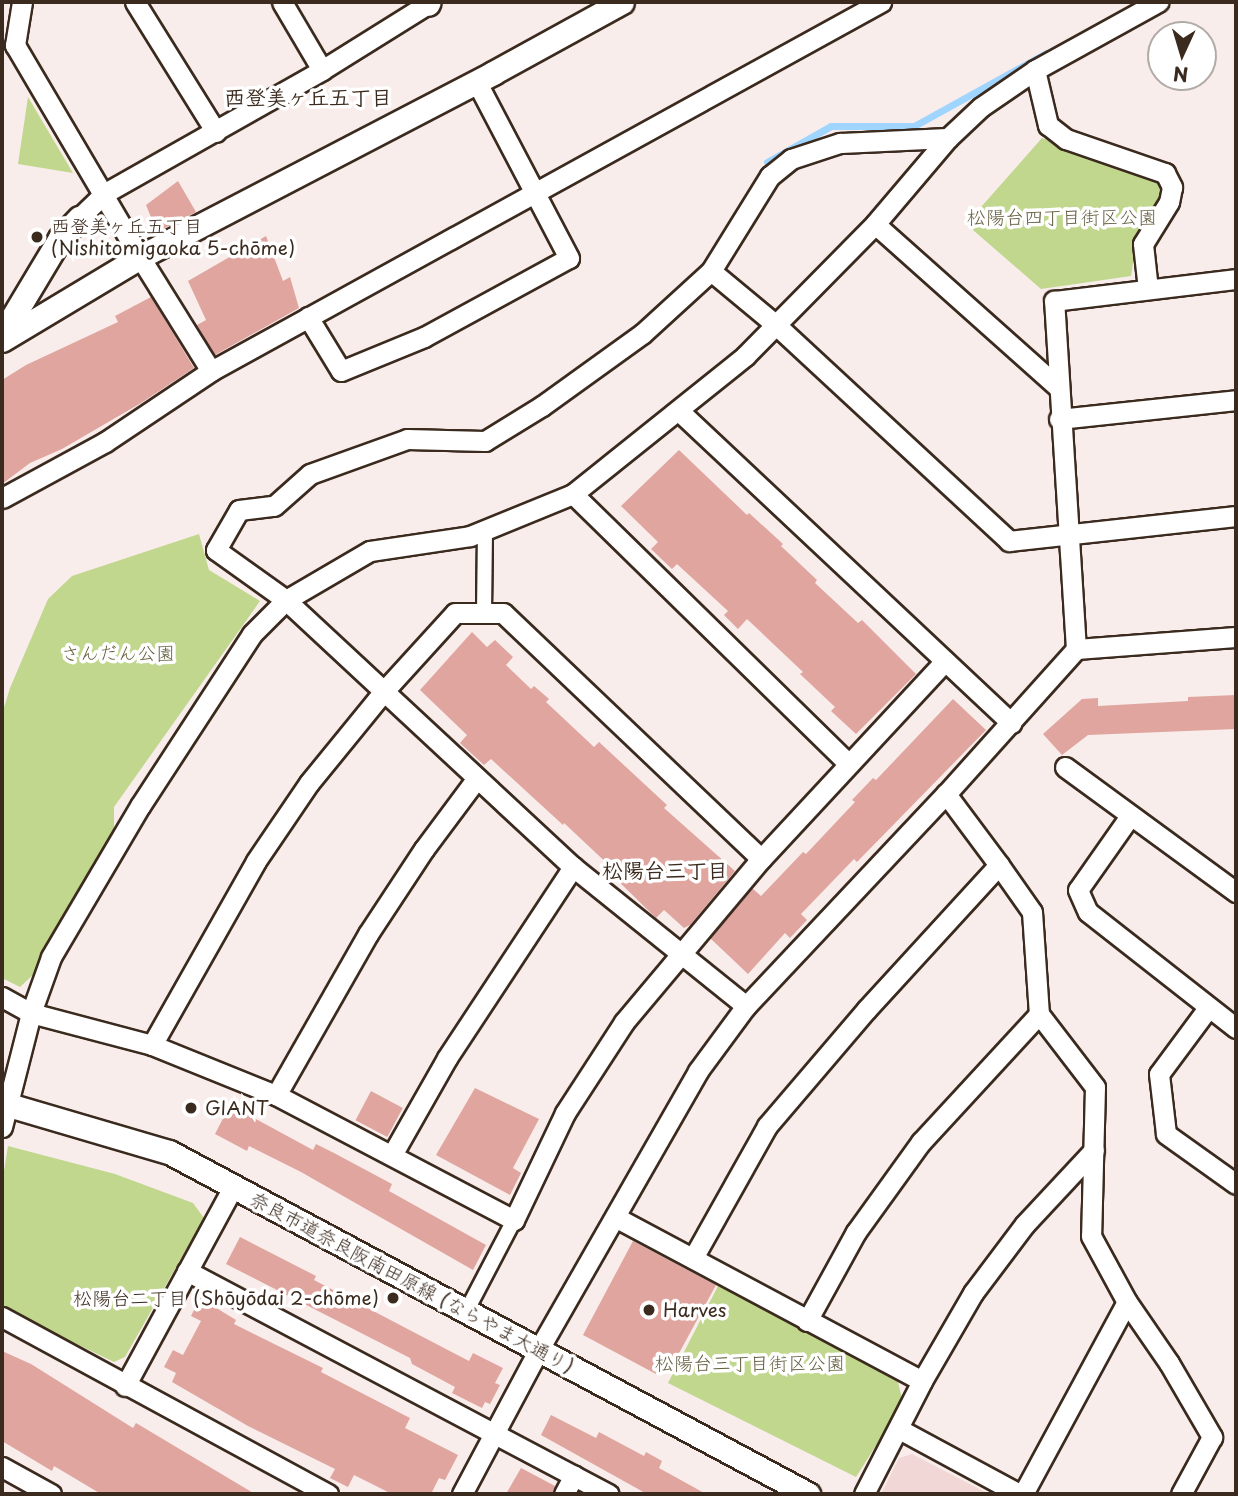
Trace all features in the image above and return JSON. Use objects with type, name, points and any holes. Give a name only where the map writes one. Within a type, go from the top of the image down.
[{"type":"street","points":[[22,2],[8,45],[104,193],[140,257],[211,371]]},
{"type":"street","points":[[135,2],[216,132]]},
{"type":"street","points":[[282,2],[322,70]]},
{"type":"street","points":[[2,335],[60,238],[104,193],[322,70],[429,2]]},
{"type":"street","points":[[2,341],[140,257],[476,82],[622,2]]},
{"type":"street","points":[[2,498],[105,442],[211,371],[881,2]]},
{"type":"street","points":[[2,1127],[4,1103],[51,957],[140,806],[252,634],[286,600],[370,551],[470,536],[573,494],[745,356],[875,224],[948,138],[981,107],[1035,70],[1158,2]]},
{"type":"street","points":[[1035,70],[1048,125],[1066,139],[1165,173],[1172,187],[1169,202],[1143,244],[1148,289]]},
{"type":"street","points":[[309,317],[341,371],[424,337],[569,258],[476,82]]},
{"type":"street","points":[[746,1006],[573,867],[286,600],[216,550],[239,510],[274,506],[310,474],[407,439],[485,441],[542,406],[642,334],[711,271],[770,176],[791,159],[840,143],[948,138]]},
{"type":"street","points":[[875,224],[1057,386]]},
{"type":"street","points":[[711,271],[776,325],[1009,541],[1236,516]]},
{"type":"street","points":[[1076,649],[1059,419],[1054,302],[1236,279]]},
{"type":"street","points":[[1059,419],[1236,400]]},
{"type":"street","points":[[679,411],[1011,723]]},
{"type":"street","points":[[573,494],[849,764]]},
{"type":"street","points":[[484,613],[485,530]]},
{"type":"street","points":[[152,1045],[256,861],[309,783],[384,691],[455,613],[503,613],[761,859]]},
{"type":"street","points":[[462,1494],[539,1349],[698,1071],[746,1006],[946,794],[1076,649],[1236,637]]},
{"type":"street","points":[[467,1310],[565,1113],[624,1022],[678,954],[761,859],[945,661]]},
{"type":"street","points":[[1065,767],[1236,892]]},
{"type":"street","points":[[276,1096],[368,934],[424,849],[477,778]]},
{"type":"street","points":[[946,794],[1032,912],[1039,1014],[1096,1087],[1091,1236],[1128,1302],[1169,1363],[1212,1437],[1181,1494]]},
{"type":"street","points":[[1130,816],[1078,890],[1088,912],[1236,1028]]},
{"type":"street","points":[[692,1258],[767,1126],[866,1010],[999,864]]},
{"type":"street","points":[[392,1156],[447,1058],[573,867]]},
{"type":"street","points":[[2,997],[31,1013],[152,1045],[276,1096],[514,1220]]},
{"type":"street","points":[[1208,1008],[1159,1074],[1166,1134],[1236,1184]]},
{"type":"street","points":[[807,1321],[856,1233],[921,1142],[1039,1014]]},
{"type":"street","name":"奈良市道奈良阪南田原線 (ならやま大通り)","points":[[4,1103],[169,1152],[808,1494]]},
{"type":"street","points":[[864,1494],[922,1381],[980,1283],[1025,1224],[1094,1150]]},
{"type":"street","points":[[125,1387],[233,1187]]},
{"type":"street","points":[[615,1217],[922,1381]]},
{"type":"street","points":[[187,1271],[609,1494]]},
{"type":"street","points":[[899,1429],[1021,1494],[1128,1302]]},
{"type":"street","points":[[2,1317],[125,1387],[328,1494]]},
{"type":"street","points":[[2,1467],[51,1494]]},
{"type":"street","points":[[564,1494],[574,1475]]},
{"type":"shaded area","points":[[912,1454],[989,1494],[881,1494],[899,1458]]},
{"type":"green space","points":[[28,97],[73,173],[18,164]]},
{"type":"green space","name":"松陽台四丁目街区公園","points":[[1042,138],[1161,181],[1163,195],[1137,237],[1131,276],[1041,289],[966,224]]},
{"type":"green space","name":"さんだん公園","points":[[199,534],[209,570],[260,601],[114,807],[114,828],[34,974],[20,987],[2,978],[2,714],[10,688],[48,599],[72,576]]},
{"type":"green space","points":[[8,1146],[115,1174],[193,1203],[204,1218],[125,1357],[114,1362],[2,1308],[2,1183]]},
{"type":"green space","name":"松陽台三丁目街区公園","points":[[719,1284],[898,1382],[903,1403],[856,1477],[668,1383]]},
{"type":"building","points":[[178,181],[196,212],[157,232],[146,205]]},
{"type":"building","points":[[266,236],[283,281],[290,277],[299,308],[215,355],[197,325],[206,320],[188,281]]},
{"type":"building","points":[[151,297],[194,368],[141,403],[62,449],[30,463],[2,484],[2,380],[26,365],[118,322],[115,316]]},
{"type":"building","points":[[679,450],[747,515],[749,513],[783,544],[781,546],[817,580],[815,583],[858,623],[862,620],[916,674],[856,734],[831,711],[835,707],[800,674],[803,672],[747,619],[738,629],[724,615],[728,611],[677,564],[672,569],[651,549],[658,542],[621,506]]},
{"type":"building","points":[[472,632],[487,647],[495,640],[513,657],[506,665],[531,689],[534,686],[549,699],[546,702],[594,747],[599,742],[667,805],[664,808],[735,871],[690,925],[684,928],[664,910],[656,918],[610,873],[613,869],[564,823],[563,825],[491,759],[484,765],[460,743],[467,735],[420,690]]},
{"type":"building","points":[[1236,695],[1236,729],[1088,735],[1062,755],[1043,734],[1082,699],[1098,698],[1098,706],[1188,701],[1188,697]]},
{"type":"building","points":[[953,699],[986,730],[857,862],[854,859],[801,914],[807,920],[790,938],[785,933],[748,974],[710,938],[752,888],[761,896],[803,852],[806,854],[855,802],[852,800],[873,778],[876,780]]},
{"type":"building","points":[[475,1088],[539,1119],[513,1168],[521,1173],[510,1195],[436,1155]]},
{"type":"building","points":[[371,1091],[403,1108],[387,1137],[356,1120]]},
{"type":"building","points":[[230,1105],[313,1150],[316,1144],[392,1184],[389,1191],[486,1245],[473,1270],[301,1172],[249,1146],[247,1151],[215,1134]]},
{"type":"building","points":[[240,1237],[316,1276],[314,1280],[469,1361],[473,1353],[503,1368],[495,1383],[500,1385],[490,1404],[485,1402],[482,1408],[452,1393],[455,1387],[412,1364],[410,1358],[226,1264]]},
{"type":"building","name":"Harves","points":[[633,1241],[716,1285],[671,1368],[663,1364],[656,1374],[583,1335]]},
{"type":"building","points":[[200,1298],[236,1320],[234,1324],[323,1368],[321,1372],[410,1418],[405,1428],[458,1455],[445,1480],[439,1478],[431,1494],[392,1494],[354,1475],[348,1487],[330,1478],[335,1469],[248,1426],[172,1382],[176,1373],[164,1367],[173,1350],[183,1355],[201,1321],[191,1316]]},
{"type":"building","points":[[2,1351],[31,1364],[133,1428],[136,1423],[255,1494],[101,1494],[54,1466],[52,1471],[2,1441]]},
{"type":"building","points":[[551,1415],[596,1438],[599,1432],[644,1456],[646,1452],[662,1461],[659,1468],[706,1494],[647,1494],[541,1435]]},
{"type":"building","points":[[521,1468],[555,1486],[552,1494],[506,1494]]},
{"type":"waterway","points":[[767,162],[831,126],[914,126],[1046,53]]},
{"type":"place","name":"西登美ヶ丘五丁目 (Nishitomigaoka 5-chōme)","points":[[37,237]]},
{"type":"place","name":"GIANT","points":[[191,1108]]},
{"type":"place","name":"松陽台二丁目 (Shōyōdai 2-chōme)","points":[[393,1298]]},
{"type":"place","name":"Harves","points":[[649,1310]]},
{"type":"district","name":"西登美ヶ丘五丁目","points":[[308,96]]},
{"type":"district","name":"松陽台三丁目","points":[[665,869]]}]
